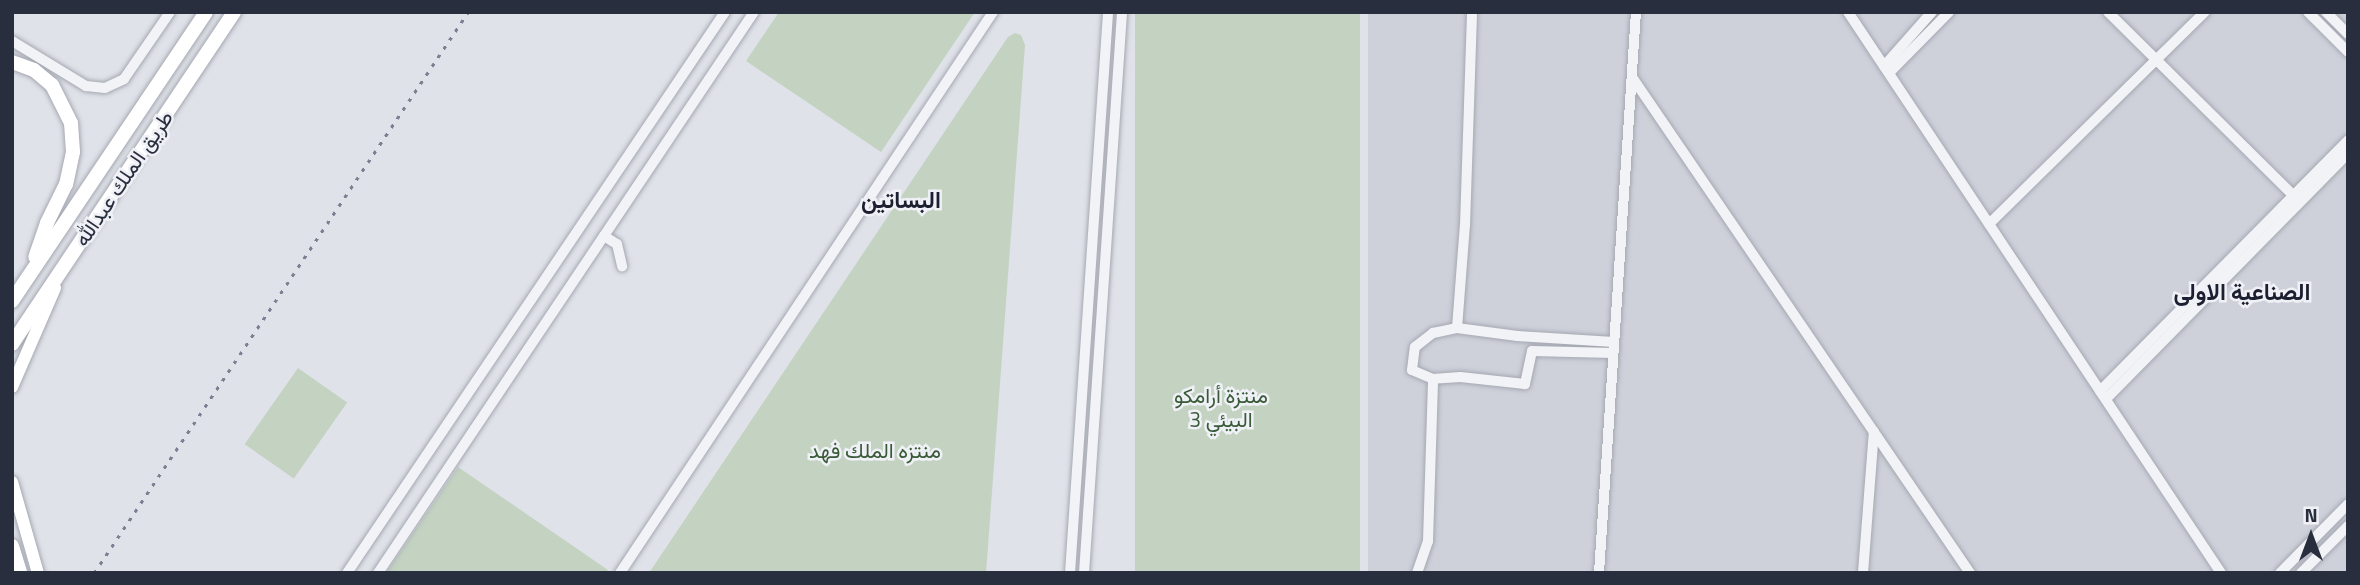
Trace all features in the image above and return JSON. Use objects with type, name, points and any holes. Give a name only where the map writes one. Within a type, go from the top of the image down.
[{"type":"highway","name":"طريق الملك عبدالله","points":[[12,301],[206,12]]},
{"type":"highway","name":"طريق الملك عبدالله","points":[[12,344],[234,12]]},
{"type":"highway","points":[[12,62],[34,70],[52,85],[62,99],[71,124],[73,152],[66,184],[47,223],[29,275]]},
{"type":"highway","points":[[12,546],[19,573]]},
{"type":"main road","points":[[12,387],[61,271]]},
{"type":"main road","points":[[12,482],[38,573]]},
{"type":"street","points":[[12,41],[86,86],[106,88],[124,79],[170,12]]},
{"type":"street","points":[[347,573],[725,12]]},
{"type":"street","points":[[378,573],[754,12]]},
{"type":"street","points":[[620,573],[993,12]]},
{"type":"street","points":[[1070,573],[1108,12]]},
{"type":"street","points":[[1084,573],[1122,12]]},
{"type":"street","points":[[1457,328],[1465,225],[1472,12]]},
{"type":"street","points":[[1599,573],[1636,12]]},
{"type":"street","points":[[1848,12],[2221,573]]},
{"type":"street","points":[[1886,69],[1932,12]]},
{"type":"street","points":[[1886,69],[1949,12]]},
{"type":"street","points":[[2108,12],[2297,198]]},
{"type":"street","points":[[1989,224],[2205,12]]},
{"type":"street","points":[[2308,12],[2348,52]]},
{"type":"street","points":[[2326,12],[2348,34]]},
{"type":"street","points":[[1632,77],[1970,573]]},
{"type":"street","points":[[2103,395],[2297,198],[2348,140]]},
{"type":"street","points":[[2297,198],[2348,154]]},
{"type":"street","points":[[1094,214],[1108,215]]},
{"type":"street","points":[[604,236],[617,244],[622,266]]},
{"type":"street","points":[[1614,342],[1517,336],[1457,328],[1433,333],[1415,347],[1412,370],[1433,379],[1460,377],[1525,384],[1532,351],[1614,354]]},
{"type":"street","points":[[1417,573],[1428,541],[1433,379]]},
{"type":"street","points":[[1082,393],[1097,394]]},
{"type":"street","points":[[1863,573],[1874,431]]},
{"type":"street","points":[[2280,573],[2348,504]]},
{"type":"street","points":[[2301,573],[2348,526]]},
{"type":"street","points":[[2301,551],[2311,563]]},
{"type":"shaded area","points":[[1368,12],[2348,12],[2348,573],[1368,573]]},
{"type":"green space","points":[[779,12],[975,12],[881,152],[746,61]]},
{"type":"green space","name":"منتزة أرامكو البيئي 3","points":[[1135,12],[1360,12],[1360,573],[1135,573]]},
{"type":"green space","name":"منتزه الملك فهد","points":[[1015,33],[1021,35],[1025,45],[986,573],[649,573],[1008,37]]},
{"type":"green space","points":[[298,368],[347,402],[294,479],[245,444]]},
{"type":"green space","points":[[458,467],[608,570],[606,573],[386,573]]},
{"type":"railway","points":[[94,573],[468,12]]},
{"type":"district","name":"البساتين","points":[[901,200]]},
{"type":"district","name":"الصناعية الاولى","points":[[2242,292]]}]
